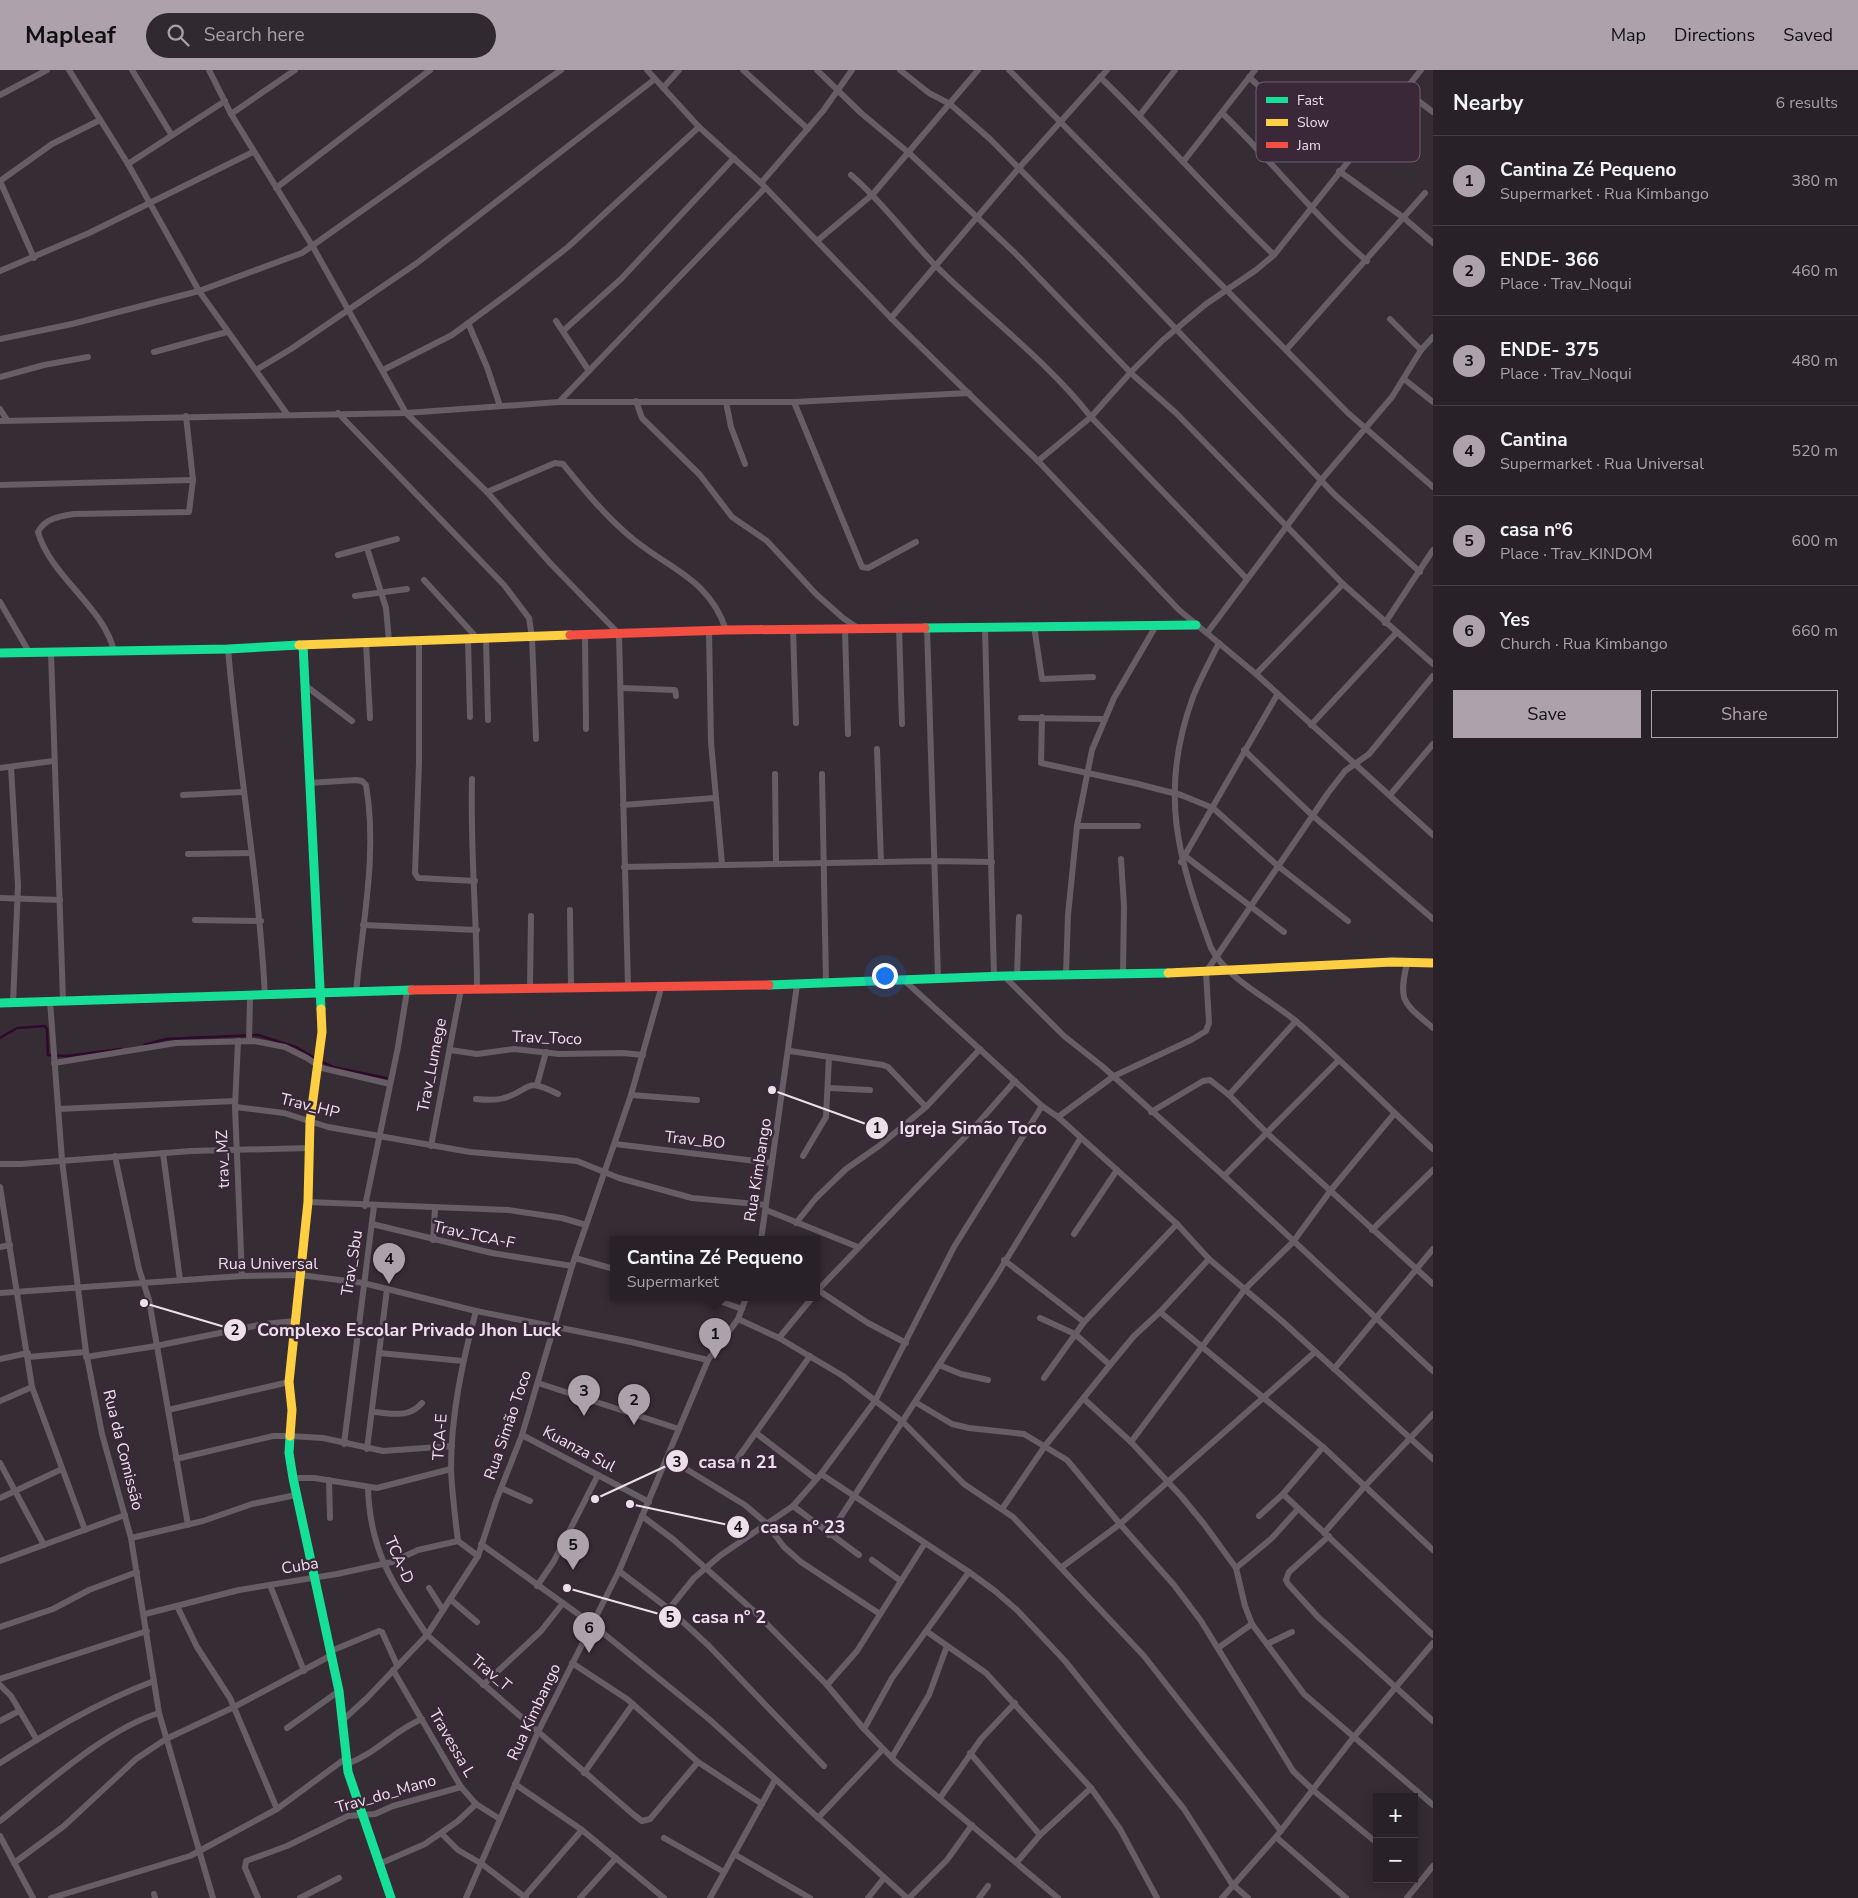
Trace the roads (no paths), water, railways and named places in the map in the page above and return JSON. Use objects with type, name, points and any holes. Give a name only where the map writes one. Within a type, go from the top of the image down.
[{"type":"street","points":[[0,95],[47,70]]},
{"type":"street","points":[[69,70],[128,164],[199,291],[287,414]]},
{"type":"street","points":[[132,70],[171,134]]},
{"type":"street","points":[[209,70],[231,114],[313,247],[406,413],[487,492],[551,564],[619,634],[622,688],[624,867],[628,986]]},
{"type":"street","points":[[231,114],[295,70]]},
{"type":"street","points":[[276,188],[430,70]]},
{"type":"street","points":[[0,339],[72,324],[199,291],[283,261],[313,247],[561,70]]},
{"type":"street","points":[[647,70],[699,127],[763,186],[891,318],[1038,460],[1196,625],[1207,632],[1256,674],[1310,726],[1433,835]]},
{"type":"street","points":[[663,88],[679,70]]},
{"type":"street","points":[[743,70],[808,129]]},
{"type":"street","points":[[817,70],[861,113],[909,152],[1052,289],[1130,372],[1176,413],[1286,528],[1385,623],[1433,664]]},
{"type":"street","points":[[559,402],[763,186],[852,70]]},
{"type":"street","points":[[900,70],[929,93],[950,104],[1019,168],[1322,479],[1335,495],[1420,572]]},
{"type":"street","points":[[817,241],[873,194],[978,70]]},
{"type":"street","points":[[1009,70],[1286,350],[1366,427],[1433,487]]},
{"type":"street","points":[[891,318],[1019,168],[1107,70]]},
{"type":"street","points":[[1140,115],[1175,70]]},
{"type":"street","points":[[1183,162],[1255,70]]},
{"type":"street","points":[[1411,82],[1421,70]]},
{"type":"street","points":[[1100,77],[1140,115],[1231,214],[1274,254]]},
{"type":"street","points":[[1249,77],[1256,84]]},
{"type":"street","points":[[256,370],[348,312],[417,263],[655,79]]},
{"type":"street","points":[[128,164],[171,134],[225,101]]},
{"type":"street","points":[[1420,102],[1433,112]]},
{"type":"street","points":[[1222,113],[1256,146]]},
{"type":"street","points":[[34,258],[0,181],[52,144],[100,120]]},
{"type":"street","points":[[383,370],[452,335],[568,247],[699,127]]},
{"type":"street","points":[[0,271],[34,258],[253,152]]},
{"type":"street","points":[[563,331],[621,279],[734,158]]},
{"type":"street","points":[[1270,162],[1340,238],[1367,261]]},
{"type":"street","points":[[1038,460],[1091,417],[1130,372],[1176,329],[1227,289],[1256,270],[1274,254],[1345,162]]},
{"type":"street","points":[[1338,171],[1404,218],[1433,243]]},
{"type":"street","points":[[851,175],[873,194],[937,266],[1017,339],[1076,398],[1091,417],[1247,579]]},
{"type":"street","points":[[1286,350],[1367,261],[1425,193]]},
{"type":"street","points":[[1390,319],[1421,350]]},
{"type":"street","points":[[556,321],[590,371]]},
{"type":"street","points":[[468,323],[485,360],[500,406]]},
{"type":"street","points":[[154,352],[227,332]]},
{"type":"street","points":[[1207,632],[1322,479],[1392,397],[1421,350],[1433,337]]},
{"type":"street","points":[[0,377],[44,364],[88,357]]},
{"type":"street","points":[[1404,379],[1433,402]]},
{"type":"street","points":[[0,408],[3,420],[406,413],[559,402],[794,402],[968,394]]},
{"type":"street","points":[[636,401],[642,418],[700,475],[732,517],[767,541],[816,594],[860,629]]},
{"type":"street","points":[[726,402],[731,427],[745,464]]},
{"type":"street","points":[[794,402],[862,567],[868,568],[916,542]]},
{"type":"street","points":[[338,413],[514,596],[529,618],[532,637],[536,739]]},
{"type":"street","points":[[114,652],[110,636],[60,572],[38,532],[42,526],[57,516],[189,512],[193,480],[186,416]]},
{"type":"street","points":[[487,492],[555,463],[563,464],[594,502],[634,540],[698,585],[714,603],[726,630]]},
{"type":"street","points":[[0,485],[193,480]]},
{"type":"street","points":[[338,555],[397,539]]},
{"type":"street","points":[[367,548],[386,608],[389,641]]},
{"type":"street","points":[[1385,623],[1433,550]]},
{"type":"street","points":[[424,580],[477,639],[488,720]]},
{"type":"street","points":[[1256,674],[1343,584]]},
{"type":"street","points":[[355,596],[407,589]]},
{"type":"street","points":[[0,602],[29,652]]},
{"type":"street","points":[[1066,974],[1068,915],[1077,826],[1086,772],[1104,719],[1157,624]]},
{"type":"street","points":[[0,653],[228,649],[389,641],[726,630],[845,630],[927,627],[985,629],[1034,626],[1196,625]]},
{"type":"street","points":[[1034,626],[1042,679],[1093,677]]},
{"type":"street","points":[[927,627],[938,978]]},
{"type":"street","points":[[899,628],[902,724]]},
{"type":"street","points":[[793,629],[796,723]]},
{"type":"street","points":[[985,629],[994,976]]},
{"type":"street","points":[[845,630],[848,734]]},
{"type":"street","points":[[708,631],[711,742],[722,864]]},
{"type":"street","points":[[1310,726],[1396,632]]},
{"type":"street","points":[[584,636],[586,729]]},
{"type":"street","points":[[470,717],[477,639]]},
{"type":"street","points":[[419,640],[419,763],[415,873],[418,878],[475,881]]},
{"type":"street","points":[[366,642],[370,718]]},
{"type":"street","points":[[1219,643],[1193,696],[1185,721],[1179,745],[1173,793],[1174,822],[1183,859],[1209,944],[1216,958],[1228,970],[1296,1022],[1433,1149]]},
{"type":"street","points":[[303,646],[309,783],[316,853],[322,1032],[310,1122],[308,1202],[289,1382],[292,1410],[289,1453],[313,1578],[340,1691],[347,1761],[360,1815],[391,1898]]},
{"type":"street","points":[[228,649],[242,792],[261,921],[265,996]]},
{"type":"street","points":[[51,653],[53,761],[63,1000]]},
{"type":"street","points":[[1058,1118],[1114,1076],[1206,1031],[1210,1023],[1206,972],[1312,815],[1345,771],[1369,754],[1433,676]]},
{"type":"street","points":[[306,686],[352,721]]},
{"type":"street","points":[[622,688],[675,690],[676,696]]},
{"type":"street","points":[[1183,859],[1214,808],[1244,750],[1278,695]]},
{"type":"street","points":[[1020,718],[1104,719]]},
{"type":"street","points":[[1042,718],[1041,763],[1173,793],[1214,808],[1278,866],[1348,921]]},
{"type":"street","points":[[1390,795],[1433,744]]},
{"type":"street","points":[[877,749],[881,862]]},
{"type":"street","points":[[1244,750],[1312,815],[1433,919]]},
{"type":"street","points":[[0,768],[53,761]]},
{"type":"street","points":[[11,767],[18,872],[12,1002]]},
{"type":"street","points":[[775,774],[776,864]]},
{"type":"street","points":[[822,774],[826,984]]},
{"type":"street","points":[[472,779],[471,819],[478,988]]},
{"type":"street","points":[[309,783],[356,780],[362,781],[366,786],[370,841],[369,879],[356,993]]},
{"type":"street","points":[[183,795],[242,792]]},
{"type":"street","points":[[624,804],[716,798]]},
{"type":"street","points":[[1077,826],[1138,826]]},
{"type":"street","points":[[188,854],[251,853]]},
{"type":"street","points":[[1121,859],[1124,906],[1123,973]]},
{"type":"street","points":[[1183,859],[1284,932]]},
{"type":"street","points":[[624,867],[934,861],[992,862]]},
{"type":"street","points":[[0,898],[60,900]]},
{"type":"street","points":[[570,910],[571,987]]},
{"type":"street","points":[[530,988],[531,916]]},
{"type":"street","points":[[1017,975],[1019,917]]},
{"type":"street","points":[[195,920],[261,921]]},
{"type":"street","points":[[364,925],[477,930]]},
{"type":"street","points":[[0,1003],[250,997],[321,992],[407,992],[478,988],[797,985],[1017,975],[1206,972],[1407,962],[1433,963]]},
{"type":"street","points":[[1407,962],[1402,996],[1409,1007],[1433,1028]]},
{"type":"street","points":[[1004,976],[1064,1036],[1114,1076],[1151,1112],[1224,1176],[1293,1242],[1376,1316],[1433,1371]]},
{"type":"street","points":[[905,980],[1042,1106],[1058,1118],[1176,1224],[1209,1259],[1245,1289],[1433,1459]]},
{"type":"street","name":"Rua Simão Toco","points":[[344,1719],[368,1698],[427,1635],[478,1556],[522,1434],[572,1266],[631,1095],[662,985]]},
{"type":"street","name":"Rua Kimbango","points":[[762,1236],[790,1052],[797,985]]},
{"type":"street","name":"Trav_Lumege","points":[[431,1146],[461,989]]},
{"type":"street","points":[[365,1206],[407,992]]},
{"type":"street","points":[[249,1041],[250,997]]},
{"type":"street","name":"Rua da Comissão","points":[[50,1001],[62,1160],[86,1354],[102,1434],[131,1538],[154,1681],[166,1739],[213,1898]]},
{"type":"street","points":[[1229,1094],[1296,1022]]},
{"type":"street","name":"trav_MZ","points":[[238,1041],[235,1104],[242,1276]]},
{"type":"street","points":[[54,1063],[176,1043],[266,1042],[285,1047],[318,1066],[390,1084]]},
{"type":"street","name":"Trav_Toco","points":[[450,1050],[477,1054],[514,1048],[546,1052],[642,1055]]},
{"type":"street","points":[[796,1223],[816,1198],[846,1169],[879,1146],[926,1107],[980,1049]]},
{"type":"street","points":[[538,1085],[546,1052]]},
{"type":"street","points":[[790,1052],[888,1067],[926,1107]]},
{"type":"street","points":[[803,1156],[826,1117],[829,1057]]},
{"type":"street","points":[[1224,1176],[1268,1134],[1338,1061]]},
{"type":"street","points":[[1151,1112],[1206,1080],[1210,1080],[1229,1094],[1268,1134],[1433,1284]]},
{"type":"street","points":[[820,1288],[972,1130],[1015,1081]]},
{"type":"street","points":[[476,1100],[502,1099],[525,1086],[538,1085],[558,1094]]},
{"type":"street","points":[[828,1088],[870,1090]]},
{"type":"street","points":[[631,1095],[697,1100]]},
{"type":"street","name":"Trav_HP","points":[[58,1109],[235,1104],[284,1113],[310,1122],[431,1146],[490,1155],[577,1161],[606,1172],[692,1198],[766,1207],[796,1223],[858,1247]]},
{"type":"street","points":[[669,1609],[694,1578],[722,1555],[793,1506],[819,1477],[875,1401],[954,1247],[1042,1106]]},
{"type":"street","points":[[1131,1442],[1245,1289],[1293,1242],[1331,1190],[1394,1114]]},
{"type":"street","points":[[829,1535],[903,1422],[1080,1139]]},
{"type":"street","name":"Trav_BO","points":[[615,1144],[772,1164]]},
{"type":"street","points":[[0,1164],[237,1149],[309,1148]]},
{"type":"street","points":[[162,1153],[180,1280]]},
{"type":"street","points":[[115,1156],[139,1269],[144,1283],[188,1525]]},
{"type":"street","points":[[1074,1234],[1117,1170]]},
{"type":"street","points":[[1372,1230],[1433,1170]]},
{"type":"street","points":[[0,1187],[32,1387],[85,1530]]},
{"type":"street","points":[[308,1202],[523,1212],[586,1225]]},
{"type":"street","name":"Trav_Sbu","points":[[344,1444],[374,1206]]},
{"type":"street","points":[[433,1240],[435,1209]]},
{"type":"street","name":"Trav_TCA-F","points":[[372,1224],[510,1257],[572,1266]]},
{"type":"street","points":[[1044,1378],[1084,1322],[1176,1224]]},
{"type":"street","points":[[0,1247],[10,1245]]},
{"type":"street","points":[[1334,1369],[1433,1249]]},
{"type":"street","points":[[575,1258],[610,1268]]},
{"type":"street","points":[[1002,1509],[1046,1446],[1134,1336],[1160,1312],[1209,1259]]},
{"type":"street","points":[[1004,1260],[1084,1322]]},
{"type":"street","name":"Rua Universal","points":[[0,1293],[242,1276],[300,1275],[363,1283],[476,1311],[631,1342],[708,1360]]},
{"type":"street","points":[[367,1449],[387,1289]]},
{"type":"street","points":[[820,1293],[868,1323],[906,1343]]},
{"type":"street","points":[[719,1301],[742,1309]]},
{"type":"street","name":"Rua Kimbango","points":[[466,1898],[538,1732],[619,1571],[708,1360],[738,1319],[745,1301]]},
{"type":"street","points":[[779,1338],[810,1301]]},
{"type":"street","name":"TCA-E","points":[[458,1541],[451,1469],[452,1446],[463,1361],[476,1311]]},
{"type":"street","points":[[1160,1312],[1323,1447],[1433,1550]]},
{"type":"street","points":[[1040,1318],[1076,1334],[1110,1365]]},
{"type":"street","points":[[738,1319],[779,1338],[843,1376],[903,1422],[964,1484],[1013,1517],[1144,1656],[1281,1831]]},
{"type":"street","points":[[0,1359],[28,1355],[86,1354],[156,1346],[264,1324],[295,1322]]},
{"type":"street","points":[[1062,1567],[1120,1524],[1314,1352]]},
{"type":"street","points":[[379,1353],[463,1361]]},
{"type":"street","points":[[735,1462],[810,1356]]},
{"type":"street","points":[[939,1365],[961,1374],[988,1380]]},
{"type":"street","points":[[168,1410],[289,1382]]},
{"type":"street","points":[[538,1384],[679,1430]]},
{"type":"street","points":[[0,1401],[32,1387]]},
{"type":"street","points":[[1084,1399],[1131,1442],[1204,1524],[1236,1568],[1245,1606],[1252,1624],[1304,1694],[1433,1805]]},
{"type":"street","points":[[915,1402],[952,1424],[969,1428],[1017,1432],[1046,1446],[1067,1460],[1174,1585],[1218,1648],[1287,1762],[1314,1792],[1373,1840]]},
{"type":"street","points":[[373,1412],[405,1415],[412,1412],[422,1403]]},
{"type":"street","points":[[1433,1414],[1365,1486],[1326,1534],[1289,1572],[1286,1580],[1318,1617],[1433,1721]]},
{"type":"street","points":[[756,1433],[819,1477],[854,1496],[969,1572],[995,1590],[1017,1610],[1065,1661],[1184,1809],[1232,1884],[1248,1898]]},
{"type":"street","name":"Kuanza Sul","points":[[522,1434],[649,1502]]},
{"type":"street","points":[[176,1459],[273,1436],[323,1438],[367,1449],[397,1452],[452,1446]]},
{"type":"street","points":[[1260,1516],[1283,1494],[1323,1447]]},
{"type":"street","points":[[668,1458],[745,1505],[766,1524],[784,1547],[801,1562],[880,1614]]},
{"type":"street","points":[[0,1463],[44,1545]]},
{"type":"street","points":[[0,1498],[62,1469]]},
{"type":"street","points":[[293,1478],[329,1480],[368,1488],[390,1485],[451,1469]]},
{"type":"street","points":[[537,1586],[554,1560],[598,1475]]},
{"type":"street","points":[[329,1480],[330,1518]]},
{"type":"street","name":"TCA-D","points":[[368,1488],[371,1524],[382,1564],[409,1611],[427,1635]]},
{"type":"street","points":[[501,1488],[530,1501]]},
{"type":"street","points":[[1283,1494],[1433,1635]]},
{"type":"street","points":[[131,1538],[188,1525],[252,1504],[296,1495]]},
{"type":"street","points":[[793,1506],[859,1556]]},
{"type":"street","points":[[1236,1568],[1272,1538],[1298,1509]]},
{"type":"street","points":[[0,1561],[126,1515]]},
{"type":"street","points":[[642,1516],[674,1540],[705,1570],[755,1612],[827,1685],[864,1729],[892,1757],[1058,1898]]},
{"type":"street","points":[[458,1541],[478,1556]]},
{"type":"street","name":"Cuba","points":[[144,1614],[270,1585],[392,1562],[418,1550],[458,1541]]},
{"type":"street","points":[[827,1685],[850,1661],[925,1543]]},
{"type":"street","points":[[481,1544],[592,1624],[710,1720],[908,1898],[947,1860],[972,1825]]},
{"type":"street","points":[[872,1560],[902,1581]]},
{"type":"street","points":[[619,1571],[669,1609],[710,1646],[824,1766]]},
{"type":"street","points":[[0,1627],[53,1610],[89,1590],[137,1572]]},
{"type":"street","points":[[864,1729],[892,1678],[969,1572]]},
{"type":"street","points":[[270,1585],[284,1626],[304,1671]]},
{"type":"street","points":[[429,1588],[443,1610]]},
{"type":"street","points":[[450,1599],[477,1622]]},
{"type":"street","points":[[483,1685],[541,1631],[562,1603]]},
{"type":"street","points":[[177,1606],[197,1647],[220,1680],[234,1707],[277,1809]]},
{"type":"street","points":[[1218,1648],[1252,1624]]},
{"type":"street","name":"Travessa L","points":[[331,1653],[379,1630],[382,1632],[395,1667],[436,1748],[461,1787],[476,1804],[500,1819]]},
{"type":"street","points":[[0,1679],[147,1631]]},
{"type":"street","points":[[926,1631],[986,1673],[1091,1788],[1120,1829],[1157,1898]]},
{"type":"street","points":[[1267,1644],[1292,1632]]},
{"type":"street","name":"Trav_T","points":[[427,1635],[584,1773],[634,1815],[646,1821],[698,1762]]},
{"type":"street","points":[[1222,1898],[1232,1884],[1276,1837],[1314,1792],[1353,1738],[1433,1643]]},
{"type":"street","points":[[892,1757],[929,1695],[947,1646]]},
{"type":"street","points":[[14,1863],[64,1826],[128,1765],[166,1739],[304,1671],[331,1653]]},
{"type":"street","points":[[572,1663],[633,1704],[698,1762],[762,1804]]},
{"type":"street","points":[[0,1764],[99,1704],[154,1681]]},
{"type":"street","points":[[0,1686],[11,1696],[37,1740]]},
{"type":"street","points":[[287,1728],[340,1691]]},
{"type":"street","points":[[940,1798],[970,1753],[1014,1703]]},
{"type":"street","points":[[584,1773],[633,1704]]},
{"type":"street","points":[[0,1721],[19,1711]]},
{"type":"street","points":[[0,1822],[62,1772],[119,1731],[140,1719],[160,1713]]},
{"type":"street","points":[[51,1898],[171,1862],[198,1851],[277,1809],[347,1761],[371,1754],[399,1730],[422,1719]]},
{"type":"street","points":[[818,1818],[883,1748]]},
{"type":"street","points":[[970,1753],[1040,1834]]},
{"type":"street","points":[[710,1898],[776,1780]]},
{"type":"street","points":[[515,1784],[582,1830],[664,1898]]},
{"type":"street","name":"Trav_do_Mano","points":[[258,1898],[245,1868],[246,1861],[287,1846],[348,1816],[375,1814],[393,1806],[461,1787]]},
{"type":"street","points":[[1017,1862],[1040,1834],[1091,1788]]},
{"type":"street","points":[[379,1864],[426,1844],[442,1834],[476,1804]]},
{"type":"street","points":[[442,1834],[458,1850],[482,1864],[525,1897],[582,1830]]},
{"type":"street","points":[[0,1836],[33,1898]]},
{"type":"street","points":[[1276,1837],[1346,1898]]},
{"type":"street","points":[[664,1838],[724,1872]]},
{"type":"street","points":[[734,1854],[810,1898]]},
{"type":"street","points":[[580,1898],[616,1858]]},
{"type":"street","points":[[1418,1878],[1433,1866]]},
{"type":"street","points":[[301,1898],[339,1878]]},
{"type":"street","points":[[868,1898],[884,1878]]},
{"type":"street","points":[[1407,1898],[1414,1883]]},
{"type":"street","points":[[979,1898],[988,1886]]},
{"type":"waterway","points":[[0,1038],[17,1028],[45,1026],[47,1029],[48,1055],[67,1056],[121,1049]]},
{"type":"waterway","points":[[144,1045],[166,1039],[258,1035],[296,1047],[315,1058]]},
{"type":"waterway","points":[[320,1061],[333,1067],[386,1078]]},
{"type":"place","name":"Igreja Simão Toco","points":[[772,1090]]},
{"type":"place","name":"Cantina","points":[[389,1284]]},
{"type":"place","name":"Complexo Escolar Privado Jhon Luck","points":[[144,1303]]},
{"type":"place","name":"Cantina Zé Pequeno","points":[[715,1359]]},
{"type":"place","name":"ENDE- 375","points":[[584,1416]]},
{"type":"place","name":"ENDE- 366","points":[[634,1425]]},
{"type":"place","name":"casa n 21","points":[[595,1499]]},
{"type":"place","name":"casa nº 23","points":[[630,1504]]},
{"type":"place","name":"casa nº6","points":[[573,1570]]},
{"type":"place","name":"casa nº 2","points":[[567,1588]]},
{"type":"place","name":"Yes","points":[[589,1653]]}]
